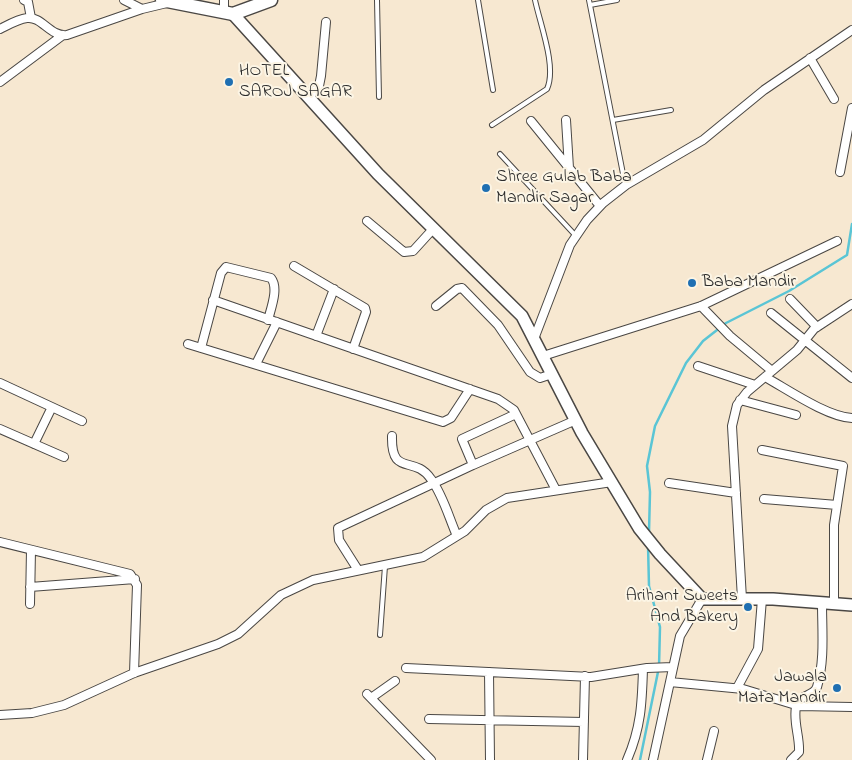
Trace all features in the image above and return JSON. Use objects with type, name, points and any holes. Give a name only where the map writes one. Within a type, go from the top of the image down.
[{"type":"main road","points":[[167,1],[227,8],[271,0]]},
{"type":"street","points":[[24,0],[28,2],[33,18],[57,35],[63,36]]},
{"type":"street","points":[[125,1],[142,9]]},
{"type":"street","points":[[0,82],[63,36],[167,1]]},
{"type":"street","points":[[227,8],[378,174],[522,316],[576,420],[639,528],[660,554],[702,599],[762,599],[852,605]]},
{"type":"street","points":[[0,29],[23,19],[33,18]]},
{"type":"street","points":[[309,97],[318,86],[321,76],[326,22]]},
{"type":"street","points":[[534,338],[570,245],[600,206],[626,185],[703,140],[764,90],[852,30]]},
{"type":"street","points":[[810,58],[834,99]]},
{"type":"street","points":[[840,172],[852,108]]},
{"type":"street","points":[[566,120],[569,168]]},
{"type":"street","points":[[531,121],[600,206]]},
{"type":"street","points":[[367,221],[404,252],[412,250],[434,229]]},
{"type":"street","points":[[543,356],[701,306],[837,242]]},
{"type":"street","points":[[294,266],[365,308],[353,349]]},
{"type":"street","points":[[201,348],[221,273],[226,267],[271,278],[275,286],[268,320]]},
{"type":"street","points":[[436,306],[457,289],[462,288],[498,325],[530,372],[540,378],[552,374]]},
{"type":"street","points":[[316,336],[334,289]]},
{"type":"street","points":[[790,299],[817,327]]},
{"type":"street","points":[[213,300],[498,399],[516,414],[556,490]]},
{"type":"street","points":[[742,599],[732,426],[737,405],[755,385],[797,350],[817,327],[852,304]]},
{"type":"street","points":[[701,306],[730,336],[772,371]]},
{"type":"street","points":[[771,313],[852,378]]},
{"type":"street","points":[[256,364],[277,322]]},
{"type":"street","points":[[188,344],[443,422],[451,418],[470,389]]},
{"type":"street","points":[[698,366],[755,385]]},
{"type":"street","points":[[765,377],[822,408],[845,418],[852,418]]},
{"type":"street","points":[[0,382],[82,421]]},
{"type":"street","points":[[740,400],[796,415]]},
{"type":"street","points":[[34,444],[52,407]]},
{"type":"street","points":[[473,464],[462,440],[516,414]]},
{"type":"street","points":[[358,570],[339,540],[338,528],[473,464],[576,420]]},
{"type":"street","points":[[0,429],[64,457]]},
{"type":"street","points":[[392,436],[391,453],[394,458],[425,472],[434,483],[457,536]]},
{"type":"street","points":[[762,450],[843,466],[834,525],[834,604]]},
{"type":"street","points":[[0,715],[32,713],[64,705],[134,673],[218,644],[238,634],[281,595],[313,580],[423,557],[457,536],[486,510],[508,498],[612,482]]},
{"type":"street","points":[[669,483],[736,493]]},
{"type":"street","points":[[764,499],[837,505]]},
{"type":"street","points":[[0,542],[130,574],[135,579],[137,585],[134,673]]},
{"type":"street","points":[[30,604],[31,550]]},
{"type":"street","points":[[30,587],[135,579]]},
{"type":"street","points":[[654,760],[680,636],[702,599]]},
{"type":"street","points":[[737,688],[758,648],[762,599]]},
{"type":"street","points":[[791,760],[797,755],[799,747],[796,705],[801,697],[813,692],[817,687],[821,659],[822,603]]},
{"type":"street","points":[[406,668],[601,677],[645,668],[673,667]]},
{"type":"street","points":[[627,760],[638,737],[645,668]]},
{"type":"street","points":[[490,672],[490,760]]},
{"type":"street","points":[[583,760],[585,676]]},
{"type":"street","points":[[395,681],[369,696],[431,760]]},
{"type":"street","points":[[670,682],[737,688],[796,705],[852,707]]},
{"type":"street","points":[[429,719],[584,722]]},
{"type":"street","points":[[707,760],[714,731]]},
{"type":"lane","points":[[377,0],[379,97]]},
{"type":"lane","points":[[478,0],[493,90]]},
{"type":"lane","points":[[492,125],[547,89],[550,83],[551,70],[535,0]]},
{"type":"lane","points":[[617,0],[590,2],[626,185]]},
{"type":"lane","points":[[613,120],[671,110]]},
{"type":"lane","points":[[500,154],[576,236]]},
{"type":"lane","points":[[380,635],[386,566]]},
{"type":"waterway","points":[[649,532],[650,492],[647,466],[655,426],[686,363],[703,341],[726,323],[789,291],[847,255],[852,224]]},
{"type":"waterway","points":[[640,760],[659,667],[660,627],[649,586],[648,545]]},
{"type":"place","name":"HOTEL SAROJ SAGAR","points":[[229,82]]},
{"type":"place","name":"Shree Gulab Baba Mandir Sagar","points":[[486,188]]},
{"type":"place","name":"Baba Mandir","points":[[692,283]]},
{"type":"place","name":"Arihant Sweets And Bakery","points":[[748,607]]},
{"type":"place","name":"Jawala Mata Mandir","points":[[837,688]]}]
